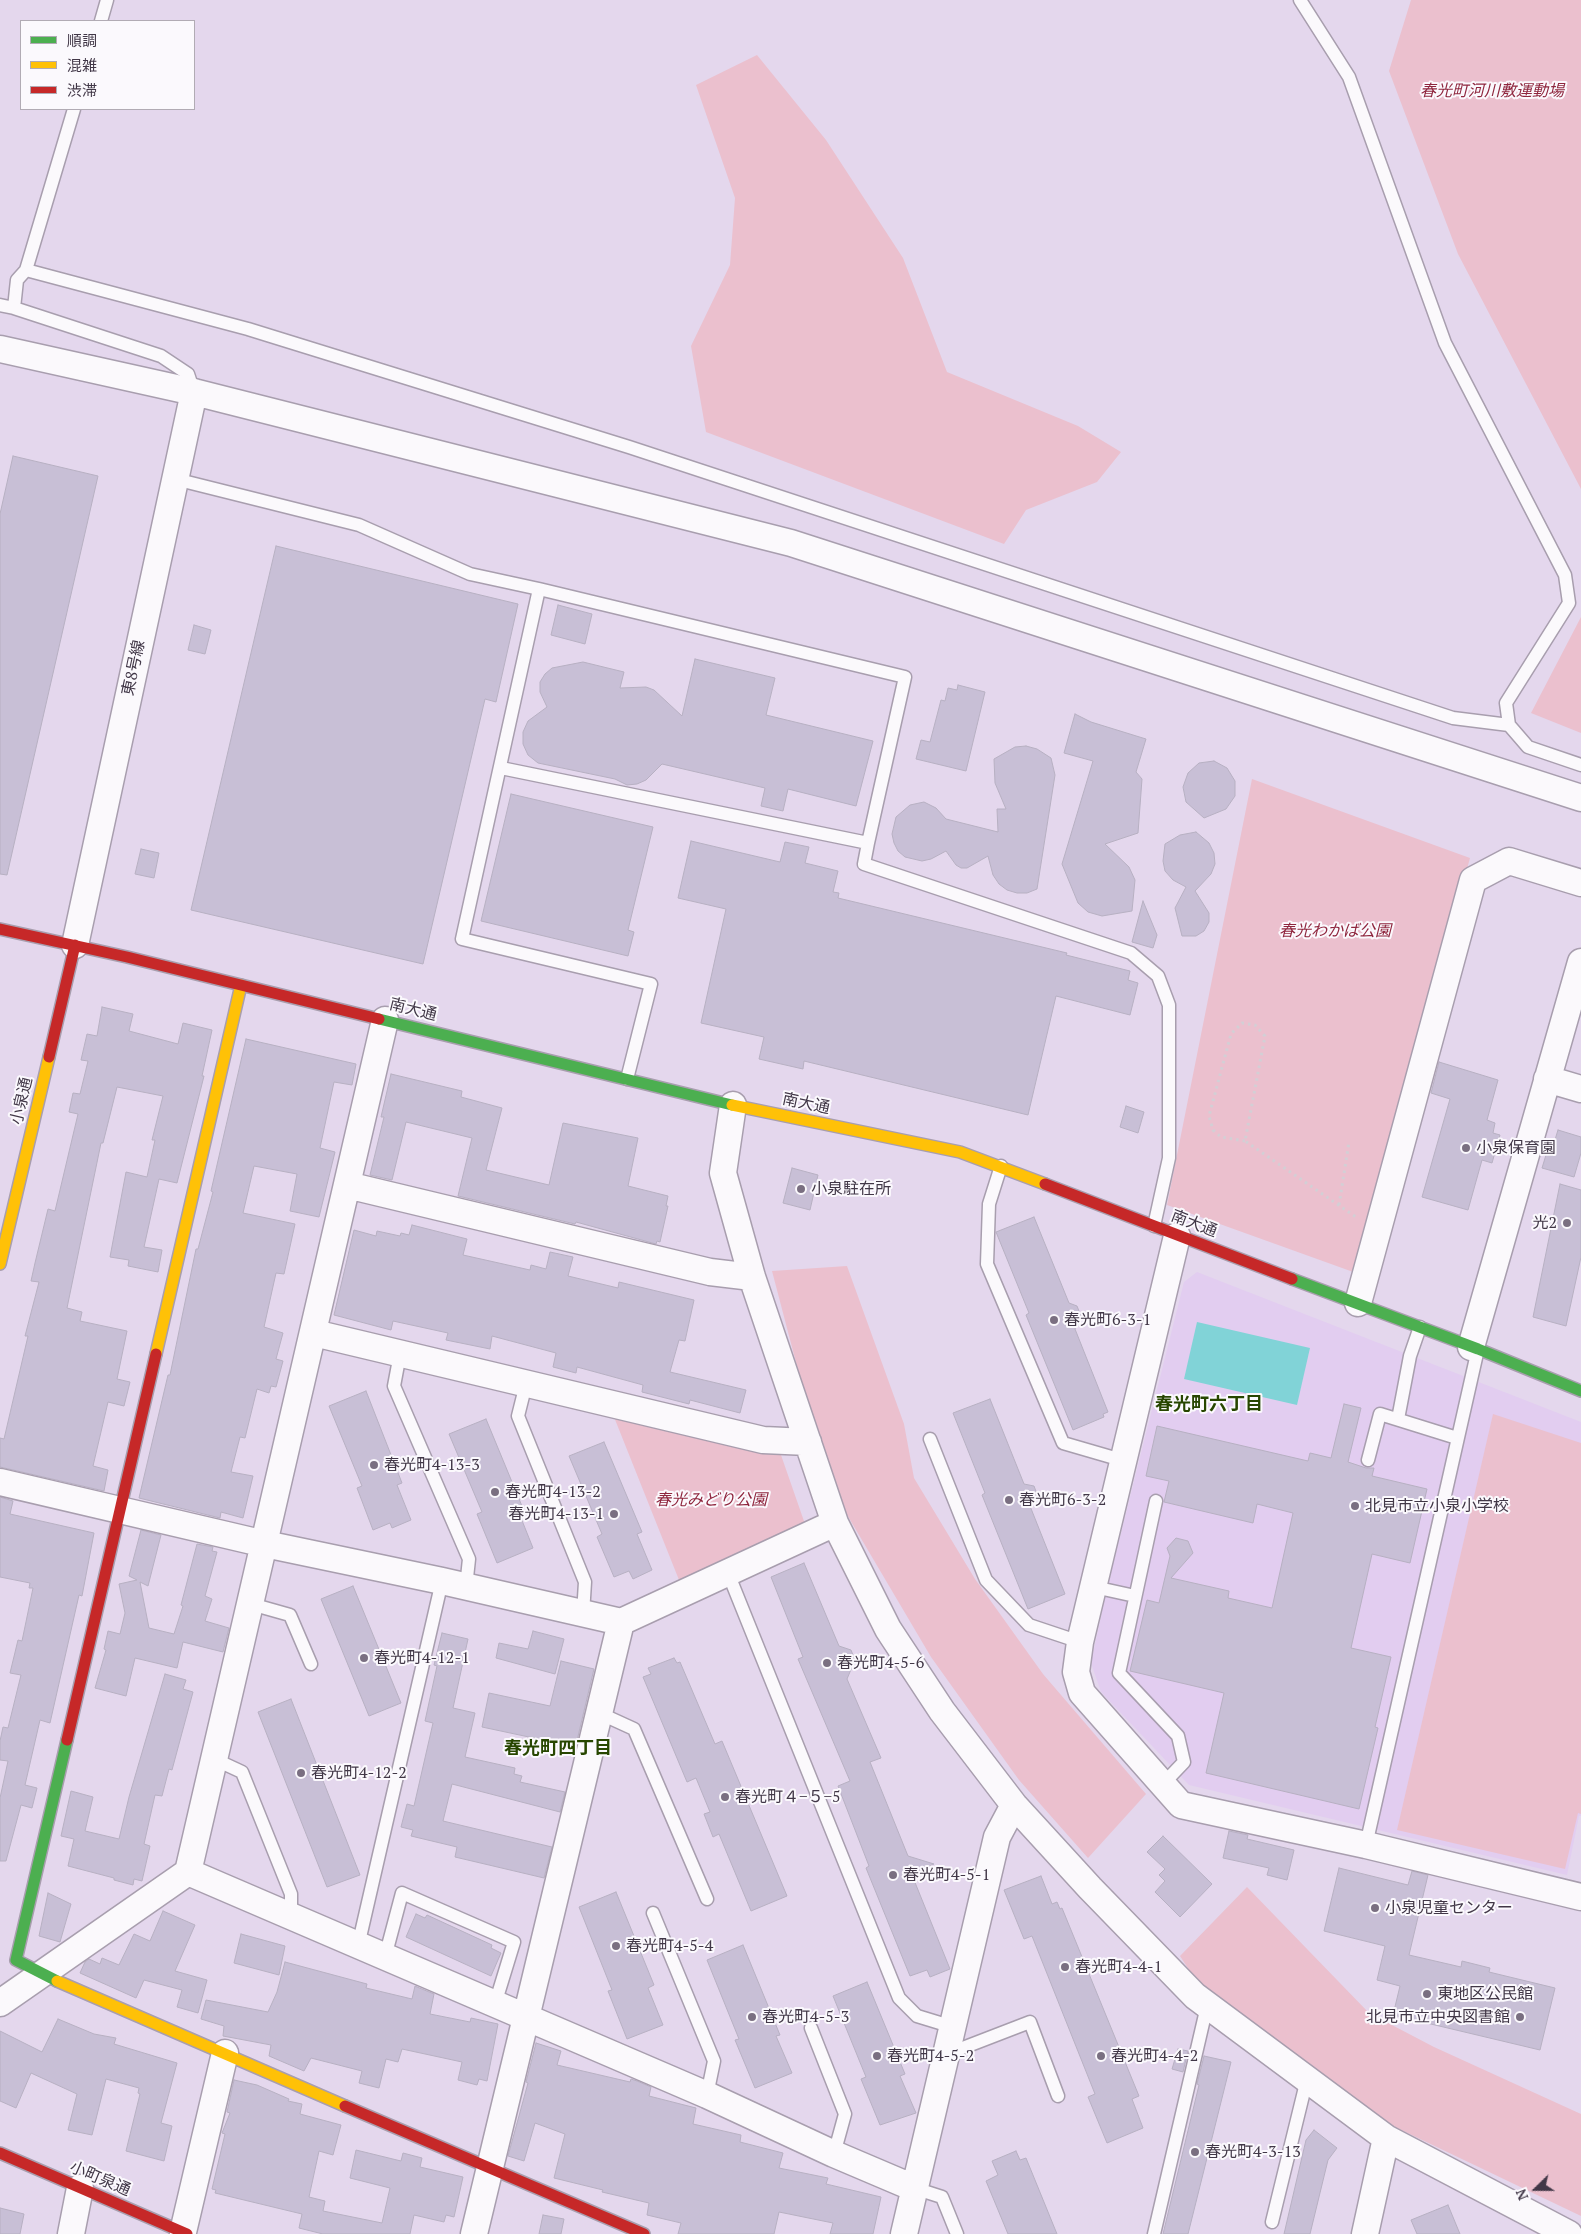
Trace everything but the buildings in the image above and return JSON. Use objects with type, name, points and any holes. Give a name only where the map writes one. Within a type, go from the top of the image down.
[{"type":"street","points":[[0,350],[194,392],[791,543],[1581,798]]},
{"type":"street","name":"東8号線","points":[[75,945],[194,392]]},
{"type":"street","points":[[1358,1303],[1474,880],[1509,861],[1581,883]]},
{"type":"street","name":"南大通","points":[[0,929],[75,945],[733,1105],[960,1152],[1358,1303],[1581,1391]]},
{"type":"street","name":"小泉通","points":[[0,1264],[75,945]]},
{"type":"street","points":[[1474,1348],[1546,1079],[1581,962]]},
{"type":"street","points":[[241,985],[120,1512],[8,1957],[42,1974],[225,2052],[489,2169],[644,2234]]},
{"type":"street","points":[[0,2003],[188,1872],[385,1020]]},
{"type":"street","points":[[1546,1079],[1581,1089]]},
{"type":"street","points":[[733,1105],[723,1173],[752,1277],[835,1523],[888,1629],[942,1711],[1014,1805],[1090,1888],[1195,1996],[1386,2138],[1569,2234]]},
{"type":"street","points":[[347,1185],[710,1272],[752,1277]]},
{"type":"street","points":[[1166,1231],[1125,1461],[1080,1642],[1076,1672],[1082,1693],[1181,1804],[1366,1845],[1581,1897]]},
{"type":"street","points":[[314,1333],[762,1440],[808,1442]]},
{"type":"street","points":[[0,1482],[120,1512],[442,1581],[621,1622],[835,1523]]},
{"type":"street","points":[[474,2234],[621,1622]]},
{"type":"street","points":[[904,2234],[997,1837],[1014,1805]]},
{"type":"street","points":[[188,1872],[290,1918],[707,2095],[834,2154],[914,2188]]},
{"type":"street","points":[[185,2233],[225,2052]]},
{"type":"street","points":[[1365,2234],[1386,2138]]},
{"type":"street","name":"小町泉通","points":[[0,2154],[185,2233]]},
{"type":"street","points":[[71,2234],[80,2188]]},
{"type":"lane","points":[[101,20],[107,0]]},
{"type":"lane","points":[[1300,0],[1348,77],[1445,343],[1564,574],[1569,603],[1506,703],[1509,725],[1528,747],[1581,765]]},
{"type":"lane","points":[[14,308],[17,280],[26,270],[74,110]]},
{"type":"lane","points":[[26,270],[248,329],[629,446],[1453,718],[1509,725]]},
{"type":"lane","points":[[0,305],[161,356],[188,374],[194,392]]},
{"type":"lane","points":[[175,479],[359,525],[470,574],[905,677],[864,864],[1131,953],[1158,976],[1169,1005],[1169,1158],[1166,1231]]},
{"type":"lane","points":[[539,589],[462,939],[651,984],[627,1079]]},
{"type":"lane","points":[[501,768],[868,843]]},
{"type":"lane","points":[[1001,1166],[989,1204],[986,1264],[1063,1443],[1125,1461]]},
{"type":"lane","points":[[1398,1419],[1410,1356],[1420,1327]]},
{"type":"lane","points":[[1366,1845],[1457,1438],[1474,1348]]},
{"type":"lane","points":[[400,1354],[394,1386],[469,1559],[466,1587]]},
{"type":"lane","points":[[526,1384],[518,1416],[585,1582],[584,1614]]},
{"type":"lane","points":[[1368,1460],[1380,1414],[1457,1438]]},
{"type":"lane","points":[[930,1439],[986,1580],[1029,1625],[1080,1642]]},
{"type":"lane","points":[[1156,1501],[1119,1673],[1178,1736],[1184,1762],[1163,1784]]},
{"type":"lane","points":[[728,1573],[899,1998],[918,2016],[953,2027]]},
{"type":"lane","points":[[358,1946],[442,1581]]},
{"type":"lane","points":[[1094,1587],[1135,1596]]},
{"type":"lane","points":[[251,1604],[290,1615],[311,1664]]},
{"type":"lane","points":[[599,1713],[634,1729],[707,1899]]},
{"type":"lane","points":[[214,1759],[242,1772],[291,1894],[290,1918]]},
{"type":"lane","points":[[385,1957],[402,1893],[514,1942],[495,2004]]},
{"type":"lane","points":[[654,1913],[714,2061],[707,2095]]},
{"type":"lane","points":[[1154,2234],[1207,2006]]},
{"type":"lane","points":[[947,2054],[1030,2022],[1058,2096]]},
{"type":"lane","points":[[812,2028],[845,2114],[834,2154]]},
{"type":"lane","points":[[1272,2222],[1307,2079]]},
{"type":"lane","points":[[914,2188],[942,2197],[957,2234]]},
{"type":"path","points":[[1245,1141],[1265,1036],[1255,1025],[1242,1023],[1231,1034],[1209,1116],[1213,1130],[1222,1137],[1245,1141],[1378,1232]]},
{"type":"path","points":[[1339,1205],[1350,1142]]},
{"type":"shaded area","name":"北見市立小泉小学校","points":[[1197,1272],[1581,1422],[1581,1816],[1579,1816],[1567,1875],[1189,1785],[1101,1692],[1091,1663],[1107,1589],[1184,1282]]},
{"type":"shaded area","points":[[1197,1322],[1310,1348],[1297,1405],[1184,1379]]},
{"type":"green space","name":"春光町河川敷運動場","points":[[1411,0],[1581,0],[1581,489],[1458,254],[1389,71]]},
{"type":"green space","points":[[757,55],[826,140],[903,258],[947,372],[1078,426],[1121,452],[1097,482],[1026,510],[1004,544],[706,432],[691,346],[730,265],[735,198],[696,85]]},
{"type":"green space","points":[[1581,617],[1581,733],[1531,713]]},
{"type":"green space","name":"春光わかば公園","points":[[1252,779],[1470,858],[1356,1273],[1167,1205]]},
{"type":"green space","points":[[847,1266],[904,1424],[914,1478],[975,1579],[1043,1674],[1146,1794],[1088,1858],[1019,1780],[931,1657],[846,1513],[803,1389],[772,1271]]},
{"type":"green space","points":[[1493,1414],[1581,1443],[1581,1814],[1578,1813],[1565,1869],[1397,1830]]},
{"type":"green space","name":"春光みどり公園","points":[[614,1417],[781,1455],[805,1524],[679,1580]]},
{"type":"green space","points":[[1247,1887],[1369,2013],[1434,2047],[1581,2114],[1581,2216],[1395,2127],[1306,2063],[1206,1996],[1180,1956]]},
{"type":"traffic: fast","points":[[379,1019],[732,1105]]},
{"type":"traffic: fast","points":[[1292,1279],[1478,1349],[1581,1391]]},
{"type":"traffic: fast","points":[[57,1981],[16,1960],[67,1740]]},
{"type":"traffic: slow","points":[[156,1354],[241,985]]},
{"type":"traffic: slow","points":[[0,1264],[49,1057]]},
{"type":"traffic: slow","points":[[732,1105],[960,1152],[1045,1184]]},
{"type":"traffic: slow","points":[[57,1981],[345,2106]]},
{"type":"traffic: jam","points":[[0,929],[127,957],[379,1019]]},
{"type":"traffic: jam","points":[[49,1057],[75,945]]},
{"type":"traffic: jam","points":[[1045,1184],[1292,1279]]},
{"type":"traffic: jam","points":[[67,1740],[156,1354]]},
{"type":"traffic: jam","points":[[345,2106],[644,2234]]},
{"type":"traffic: jam","points":[[0,2153],[187,2234]]},
{"type":"place","name":"小泉保育園","points":[[1466,1148]]},
{"type":"place","name":"小泉駐在所","points":[[801,1189]]},
{"type":"place","name":"光2","points":[[1567,1223]]},
{"type":"place","name":"春光町6-3-1","points":[[1054,1320]]},
{"type":"place","name":"春光町4-13-3","points":[[374,1465]]},
{"type":"place","name":"春光町4-13-2","points":[[495,1492]]},
{"type":"place","name":"春光町6-3-2","points":[[1009,1500]]},
{"type":"place","name":"北見市立小泉小学校","points":[[1355,1506]]},
{"type":"place","name":"春光町4-13-1","points":[[614,1514]]},
{"type":"place","name":"春光町4-12-1","points":[[364,1658]]},
{"type":"place","name":"春光町4-5-6","points":[[827,1663]]},
{"type":"place","name":"春光町4-12-2","points":[[301,1773]]},
{"type":"place","name":"春光町４−５−5","points":[[725,1797]]},
{"type":"place","name":"春光町4-5-1","points":[[893,1875]]},
{"type":"place","name":"小泉児童センター","points":[[1375,1908]]},
{"type":"place","name":"春光町4-5-4","points":[[616,1946]]},
{"type":"place","name":"春光町4-4-1","points":[[1065,1967]]},
{"type":"place","name":"東地区公民館","points":[[1427,1994]]},
{"type":"place","name":"春光町4-5-3","points":[[752,2017]]},
{"type":"place","name":"北見市立中央図書館","points":[[1520,2017]]},
{"type":"place","name":"春光町4-5-2","points":[[877,2056]]},
{"type":"place","name":"春光町4-4-2","points":[[1101,2056]]},
{"type":"place","name":"春光町4-3-13","points":[[1195,2152]]},
{"type":"district","name":"春光町六丁目","points":[[1209,1405]]},
{"type":"district","name":"春光町四丁目","points":[[558,1749]]}]
